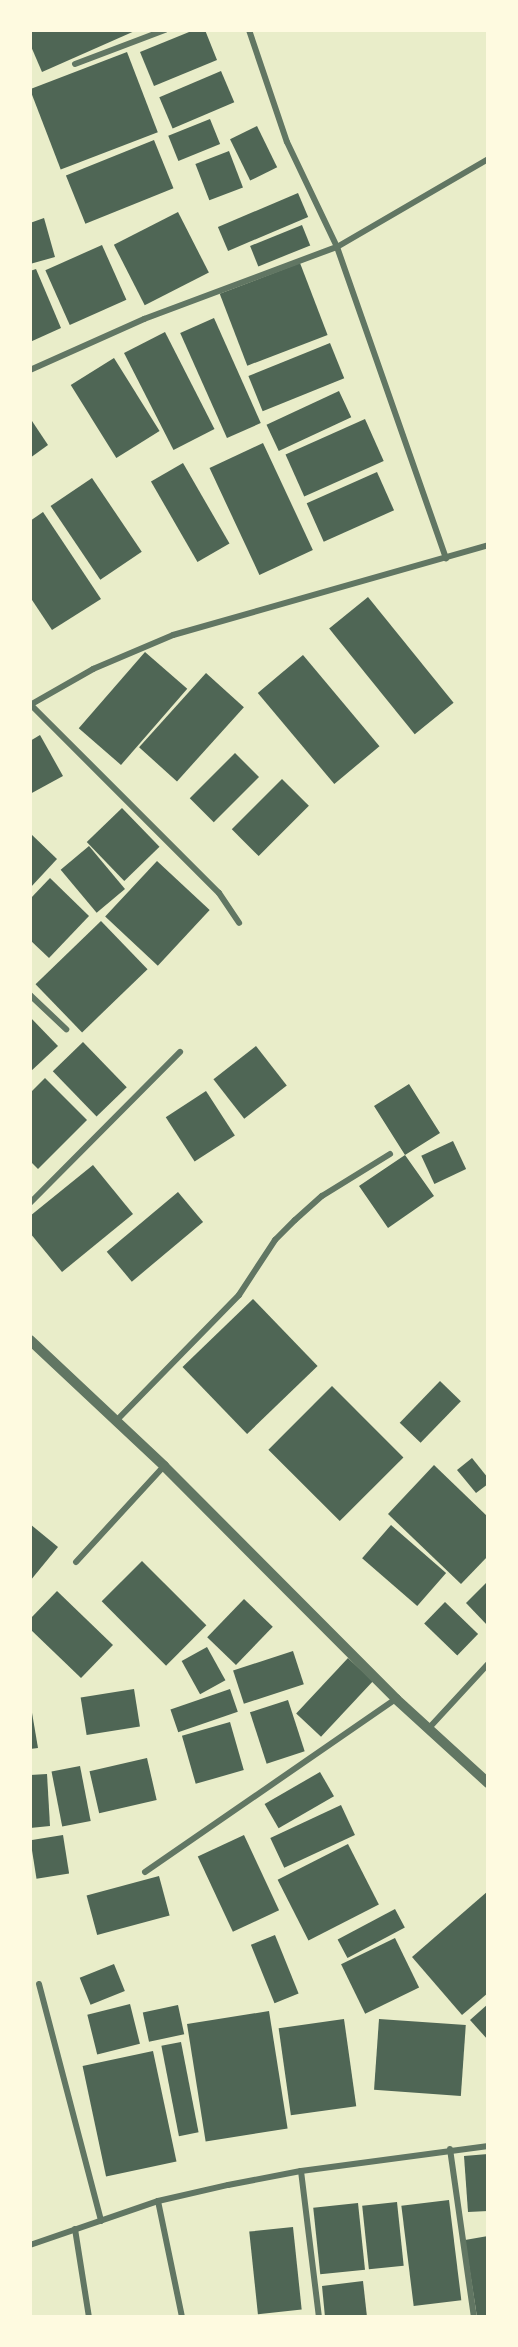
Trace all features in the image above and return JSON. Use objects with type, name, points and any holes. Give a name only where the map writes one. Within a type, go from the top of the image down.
[{"type":"street","points":[[75,64],[165,30]]},
{"type":"street","points":[[249,30],[287,142],[337,247],[446,558]]},
{"type":"street","points":[[30,370],[144,319],[337,247],[488,159]]},
{"type":"street","points":[[239,923],[219,893],[30,704],[93,669],[173,636],[488,545]]},
{"type":"street","points":[[30,995],[66,1029]]},
{"type":"street","points":[[30,1203],[180,1053]]},
{"type":"street","points":[[116,1421],[239,1295],[275,1240],[295,1220],[322,1196],[390,1154]]},
{"type":"street","points":[[30,1340],[164,1466],[396,1699],[488,1783]]},
{"type":"street","points":[[76,1562],[164,1466]]},
{"type":"street","points":[[429,1728],[488,1664]]},
{"type":"street","points":[[145,1872],[396,1699]]},
{"type":"street","points":[[39,1984],[101,2221]]},
{"type":"street","points":[[30,2245],[158,2201],[301,2171],[450,2149],[488,2146]]},
{"type":"street","points":[[450,2149],[474,2317]]},
{"type":"street","points":[[301,2171],[319,2317]]},
{"type":"street","points":[[158,2201],[182,2317]]},
{"type":"street","points":[[75,2229],[89,2317]]},
{"type":"building","points":[[30,30],[137,30],[42,72],[30,44]]},
{"type":"building","points":[[194,30],[205,30],[217,60],[154,86],[140,52]]},
{"type":"building","points":[[127,52],[158,132],[61,170],[30,89]]},
{"type":"building","points":[[221,71],[234,102],[173,128],[159,97]]},
{"type":"building","points":[[210,119],[220,144],[178,161],[168,136]]},
{"type":"building","points":[[257,126],[277,167],[250,180],[230,139]]},
{"type":"building","points":[[154,140],[173,188],[85,224],[66,176]]},
{"type":"building","points":[[229,151],[243,187],[209,200],[195,164]]},
{"type":"building","points":[[298,193],[308,217],[228,251],[218,227]]},
{"type":"building","points":[[178,212],[209,273],[145,305],[114,245]]},
{"type":"building","points":[[44,218],[55,257],[30,264],[30,223]]},
{"type":"building","points":[[302,225],[310,245],[258,266],[250,246]]},
{"type":"building","points":[[102,245],[126,300],[70,325],[45,270]]},
{"type":"building","points":[[300,263],[328,335],[247,366],[220,294]]},
{"type":"building","points":[[36,269],[61,328],[30,342],[30,271]]},
{"type":"building","points":[[214,318],[261,423],[227,438],[180,333]]},
{"type":"building","points":[[165,332],[214,429],[173,450],[124,353]]},
{"type":"building","points":[[330,343],[344,378],[263,411],[248,376]]},
{"type":"building","points":[[114,358],[160,431],[116,458],[71,385]]},
{"type":"building","points":[[339,391],[351,417],[279,451],[266,425]]},
{"type":"building","points":[[30,418],[48,445],[30,458]]},
{"type":"building","points":[[365,419],[384,461],[304,496],[286,454]]},
{"type":"building","points":[[263,443],[313,550],[259,575],[210,468]]},
{"type":"building","points":[[183,463],[230,544],[197,562],[151,482]]},
{"type":"building","points":[[377,472],[394,510],[324,542],[307,503]]},
{"type":"building","points":[[92,478],[142,552],[100,580],[51,506]]},
{"type":"building","points":[[43,512],[101,599],[52,630],[30,597],[30,521]]},
{"type":"building","points":[[368,597],[454,703],[415,734],[329,628]]},
{"type":"building","points":[[145,652],[187,689],[121,765],[79,728]]},
{"type":"building","points":[[303,655],[379,746],[334,784],[258,693]]},
{"type":"building","points":[[206,673],[244,707],[177,781],[139,747]]},
{"type":"building","points":[[40,735],[63,776],[30,794],[30,741]]},
{"type":"building","points":[[235,753],[259,777],[214,822],[190,798]]},
{"type":"building","points":[[282,779],[309,806],[259,856],[232,829]]},
{"type":"building","points":[[122,808],[160,847],[124,881],[87,842]]},
{"type":"building","points":[[30,833],[57,859],[30,888]]},
{"type":"building","points":[[89,846],[125,889],[97,913],[61,870]]},
{"type":"building","points":[[157,861],[210,910],[158,966],[105,917]]},
{"type":"building","points":[[50,878],[89,916],[49,958],[30,940],[30,899]]},
{"type":"building","points":[[101,921],[148,969],[82,1032],[36,984]]},
{"type":"building","points":[[30,1017],[58,1046],[30,1072]]},
{"type":"building","points":[[83,1042],[127,1087],[97,1116],[53,1071]]},
{"type":"building","points":[[256,1046],[287,1085],[244,1119],[213,1079]]},
{"type":"building","points":[[45,1078],[87,1120],[38,1169],[30,1161],[30,1093]]},
{"type":"building","points":[[409,1084],[440,1133],[405,1155],[374,1106]]},
{"type":"building","points":[[206,1091],[235,1135],[195,1162],[166,1117]]},
{"type":"building","points":[[453,1141],[466,1169],[434,1184],[421,1156]]},
{"type":"building","points":[[405,1155],[434,1196],[388,1228],[359,1186]]},
{"type":"building","points":[[93,1165],[133,1214],[62,1272],[30,1233],[30,1216]]},
{"type":"building","points":[[178,1192],[203,1222],[132,1282],[107,1252]]},
{"type":"building","points":[[253,1299],[318,1366],[247,1434],[183,1367]]},
{"type":"building","points":[[440,1381],[461,1401],[421,1443],[400,1423]]},
{"type":"building","points":[[332,1386],[403,1457],[340,1521],[268,1450]]},
{"type":"building","points":[[472,1458],[488,1478],[488,1484],[476,1493],[457,1470]]},
{"type":"building","points":[[434,1465],[488,1517],[488,1556],[461,1584],[388,1514]]},
{"type":"building","points":[[30,1524],[58,1547],[30,1581]]},
{"type":"building","points":[[391,1525],[446,1573],[417,1606],[362,1558]]},
{"type":"building","points":[[142,1561],[206,1625],[166,1666],[102,1601]]},
{"type":"building","points":[[488,1581],[488,1626],[466,1603]]},
{"type":"building","points":[[57,1591],[113,1645],[81,1678],[30,1629],[30,1619]]},
{"type":"building","points":[[244,1599],[273,1627],[236,1665],[207,1637]]},
{"type":"building","points":[[445,1602],[478,1634],[457,1656],[424,1624]]},
{"type":"building","points":[[207,1647],[225,1680],[200,1694],[182,1661]]},
{"type":"building","points":[[293,1651],[304,1684],[244,1704],[233,1670]]},
{"type":"building","points":[[348,1658],[373,1681],[321,1737],[296,1714]]},
{"type":"building","points":[[134,1689],[140,1727],[87,1735],[81,1697]]},
{"type":"building","points":[[230,1689],[238,1712],[178,1732],[170,1710]]},
{"type":"building","points":[[288,1700],[305,1751],[267,1764],[250,1712]]},
{"type":"building","points":[[30,1701],[38,1748],[30,1749]]},
{"type":"building","points":[[230,1722],[244,1770],[196,1784],[182,1736]]},
{"type":"building","points":[[147,1758],[157,1800],[99,1813],[90,1771]]},
{"type":"building","points":[[80,1766],[91,1821],[62,1827],[52,1772]]},
{"type":"building","points":[[320,1772],[334,1796],[279,1828],[265,1804]]},
{"type":"building","points":[[47,1774],[50,1826],[30,1828],[30,1775]]},
{"type":"building","points":[[341,1805],[355,1835],[284,1868],[270,1838]]},
{"type":"building","points":[[63,1835],[69,1874],[37,1879],[30,1840]]},
{"type":"building","points":[[244,1835],[279,1910],[233,1932],[198,1857]]},
{"type":"building","points":[[348,1844],[379,1905],[308,1940],[278,1880]]},
{"type":"building","points":[[159,1876],[170,1916],[97,1935],[87,1895]]},
{"type":"building","points":[[488,1891],[488,1993],[462,2015],[412,1957]]},
{"type":"building","points":[[395,1909],[405,1928],[347,1958],[338,1940]]},
{"type":"building","points":[[275,1935],[299,1993],[274,2003],[251,1945]]},
{"type":"building","points":[[395,1938],[419,1987],[365,2014],[341,1964]]},
{"type":"building","points":[[114,1964],[125,1991],[91,2005],[80,1978]]},
{"type":"building","points":[[130,2004],[140,2044],[97,2054],[87,2015]]},
{"type":"building","points":[[488,2004],[488,2040],[470,2020]]},
{"type":"building","points":[[178,2005],[184,2034],[149,2042],[143,2012]]},
{"type":"building","points":[[269,2011],[288,2129],[206,2142],[187,2024]]},
{"type":"building","points":[[344,2019],[356,2106],[291,2115],[279,2028]]},
{"type":"building","points":[[379,2019],[466,2025],[461,2096],[374,2090]]},
{"type":"building","points":[[181,2042],[199,2132],[179,2136],[161,2046]]},
{"type":"building","points":[[153,2051],[176,2162],[106,2177],[83,2066]]},
{"type":"building","points":[[488,2154],[488,2211],[468,2212],[464,2156]]},
{"type":"building","points":[[449,2200],[461,2300],[414,2306],[401,2206]]},
{"type":"building","points":[[397,2202],[404,2266],[369,2269],[362,2206]]},
{"type":"building","points":[[358,2203],[365,2270],[320,2274],[313,2208]]},
{"type":"building","points":[[293,2227],[302,2310],[258,2314],[249,2232]]},
{"type":"building","points":[[488,2236],[488,2317],[477,2317],[465,2240]]},
{"type":"building","points":[[363,2281],[367,2317],[325,2317],[322,2286]]}]
